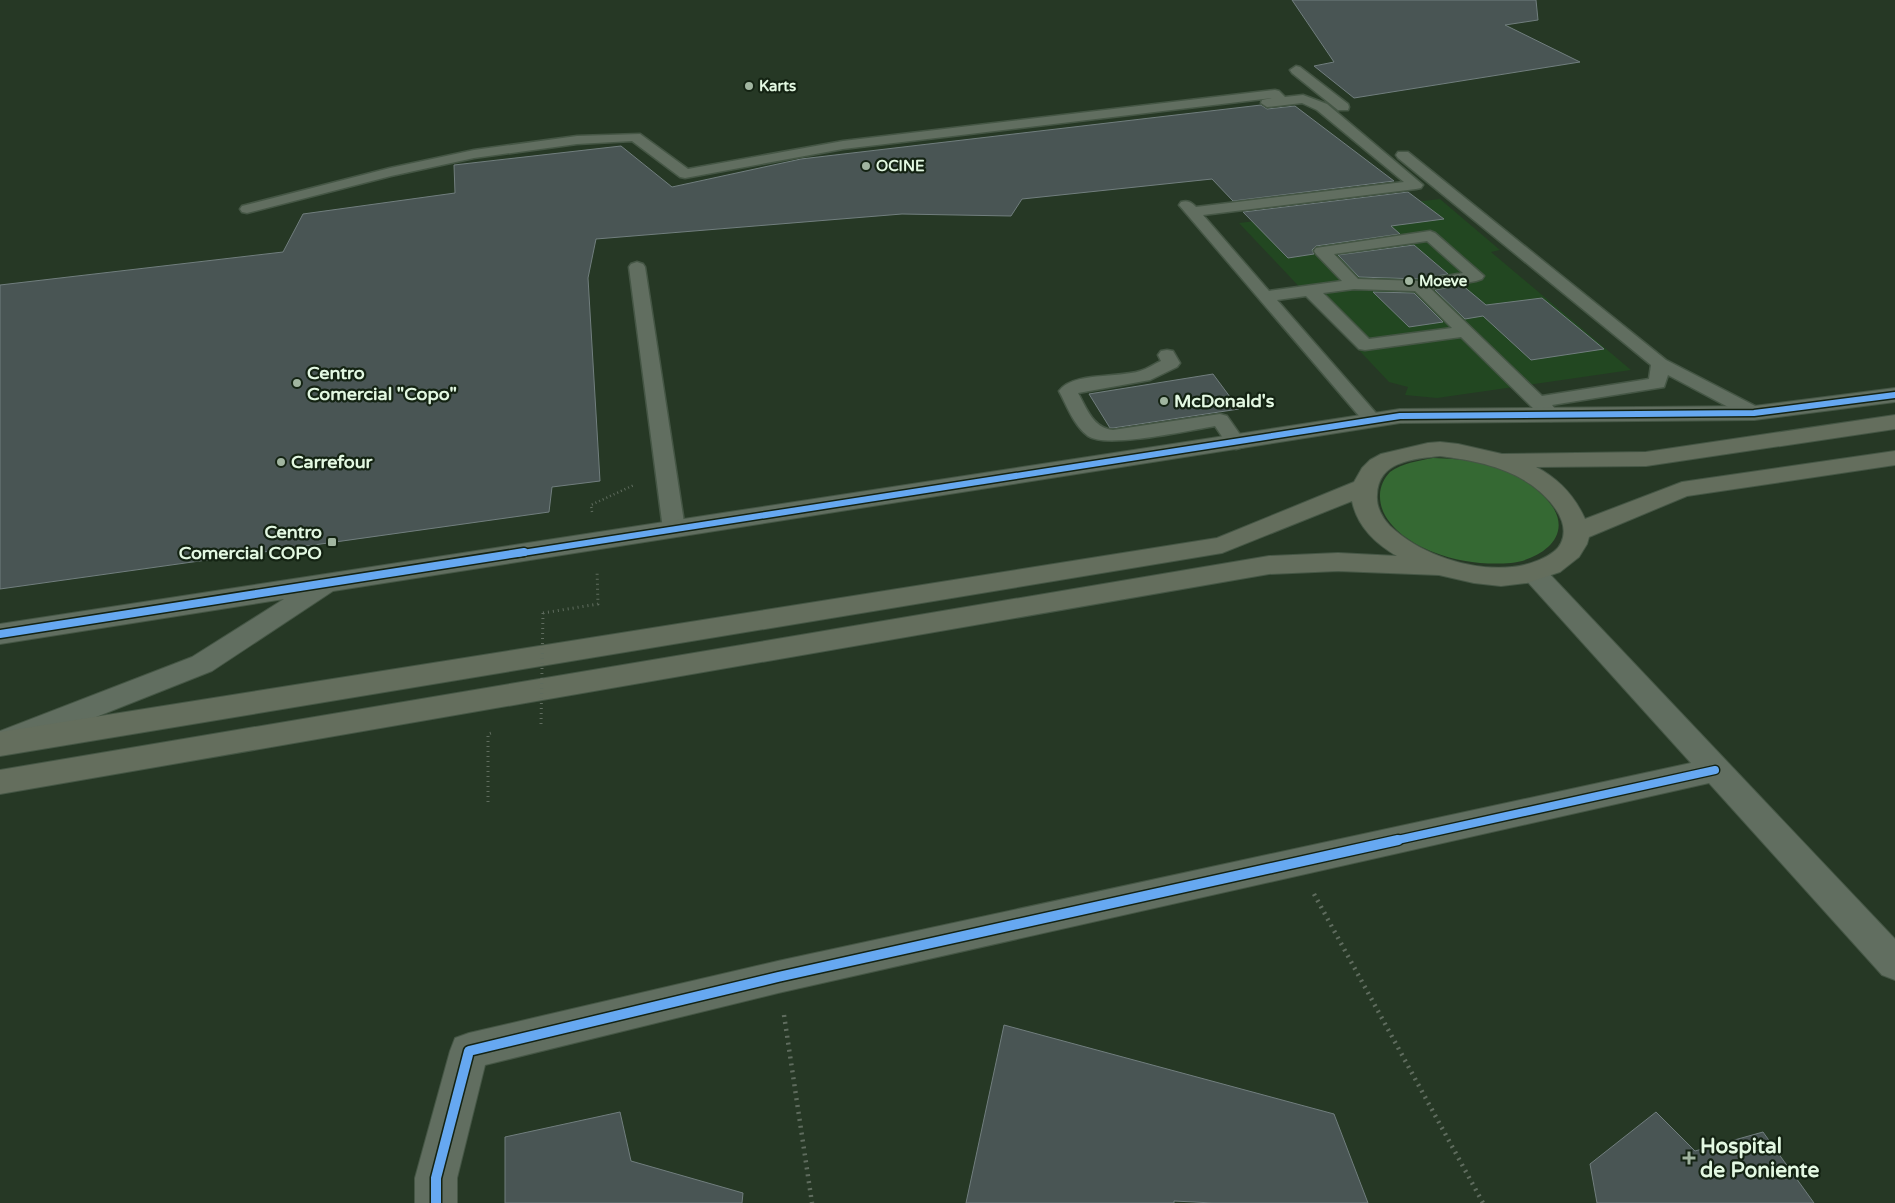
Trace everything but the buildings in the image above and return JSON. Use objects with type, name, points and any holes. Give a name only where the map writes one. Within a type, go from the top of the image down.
[{"type":"main road","points":[[1500,460],[1646,459],[1895,422]]},
{"type":"main road","points":[[0,782],[1269,565],[1338,562],[1439,566],[1480,575],[1504,576],[1534,573],[1557,563],[1572,549],[1577,532],[1571,511],[1555,491],[1531,473],[1500,460],[1470,452],[1440,449],[1411,452],[1388,459],[1372,471],[1363,487],[1365,508],[1379,530],[1404,550],[1439,566]]},
{"type":"main road","points":[[1577,532],[1682,489],[1895,458]]},
{"type":"main road","points":[[0,743],[1222,545],[1363,487]]},
{"type":"street","points":[[0,634],[1400,416],[1544,408],[1754,413],[1895,395]]},
{"type":"street","points":[[1534,573],[1895,964]]},
{"type":"street","points":[[0,743],[202,664],[330,582]]},
{"type":"street","points":[[436,1203],[436,1178],[468,1051],[778,977],[1715,770]]},
{"type":"lane","points":[[1296,70],[1494,227],[1660,364],[1754,413]]},
{"type":"lane","points":[[247,209],[390,172],[456,158],[577,140],[635,137],[685,174],[843,145],[1275,94],[1280,99]]},
{"type":"lane","points":[[1071,119],[1080,121],[1303,99],[1322,107],[1416,185],[1189,208],[1373,420]]},
{"type":"lane","points":[[1267,296],[1354,284],[1419,286],[1476,276],[1430,236],[1322,251],[1354,284]]},
{"type":"lane","points":[[637,267],[674,529]]},
{"type":"lane","points":[[1419,286],[1544,408],[1658,383],[1660,364]]},
{"type":"lane","points":[[1310,290],[1365,345],[1465,331]]},
{"type":"lane","points":[[1166,355],[1171,363],[1144,376],[1076,386],[1068,391],[1087,426],[1097,434],[1113,436],[1220,420],[1236,443]]},
{"type":"path","points":[[541,724],[543,613],[598,604],[598,577]]},
{"type":"path","points":[[488,734],[488,802]]},
{"type":"path","points":[[1297,862],[1483,1203]]},
{"type":"path","points":[[778,977],[812,1203]]},
{"type":"shaded area","name":"Moeve","points":[[1440,199],[1500,250],[1491,252],[1631,370],[1437,398],[1405,395],[1408,387],[1389,382],[1239,223]]},
{"type":"shaded area","points":[[1433,458],[1456,459],[1489,465],[1500,468],[1525,481],[1543,496],[1554,509],[1558,520],[1558,530],[1555,538],[1541,553],[1532,558],[1511,563],[1491,564],[1442,555],[1415,543],[1390,523],[1381,505],[1380,495],[1384,480],[1390,472],[1400,466]]},
{"type":"cycle path","points":[[0,634],[1400,416],[1754,413],[1895,395]]},
{"type":"cycle path","points":[[436,1203],[436,1178],[469,1051],[778,977],[1715,770]]},
{"type":"place","name":"Karts","points":[[749,86]]},
{"type":"place","name":"OCINE","points":[[866,166]]},
{"type":"place","name":"Moeve","points":[[1409,281]]},
{"type":"place","name":"Centro Comercial \"Copo\"","points":[[297,383]]},
{"type":"place","name":"McDonald's","points":[[1164,401]]},
{"type":"place","name":"Carrefour","points":[[281,462]]},
{"type":"place","name":"Centro Comercial COPO","points":[[332,542]]},
{"type":"place","name":"Hospital de Poniente","points":[[1689,1158]]}]
